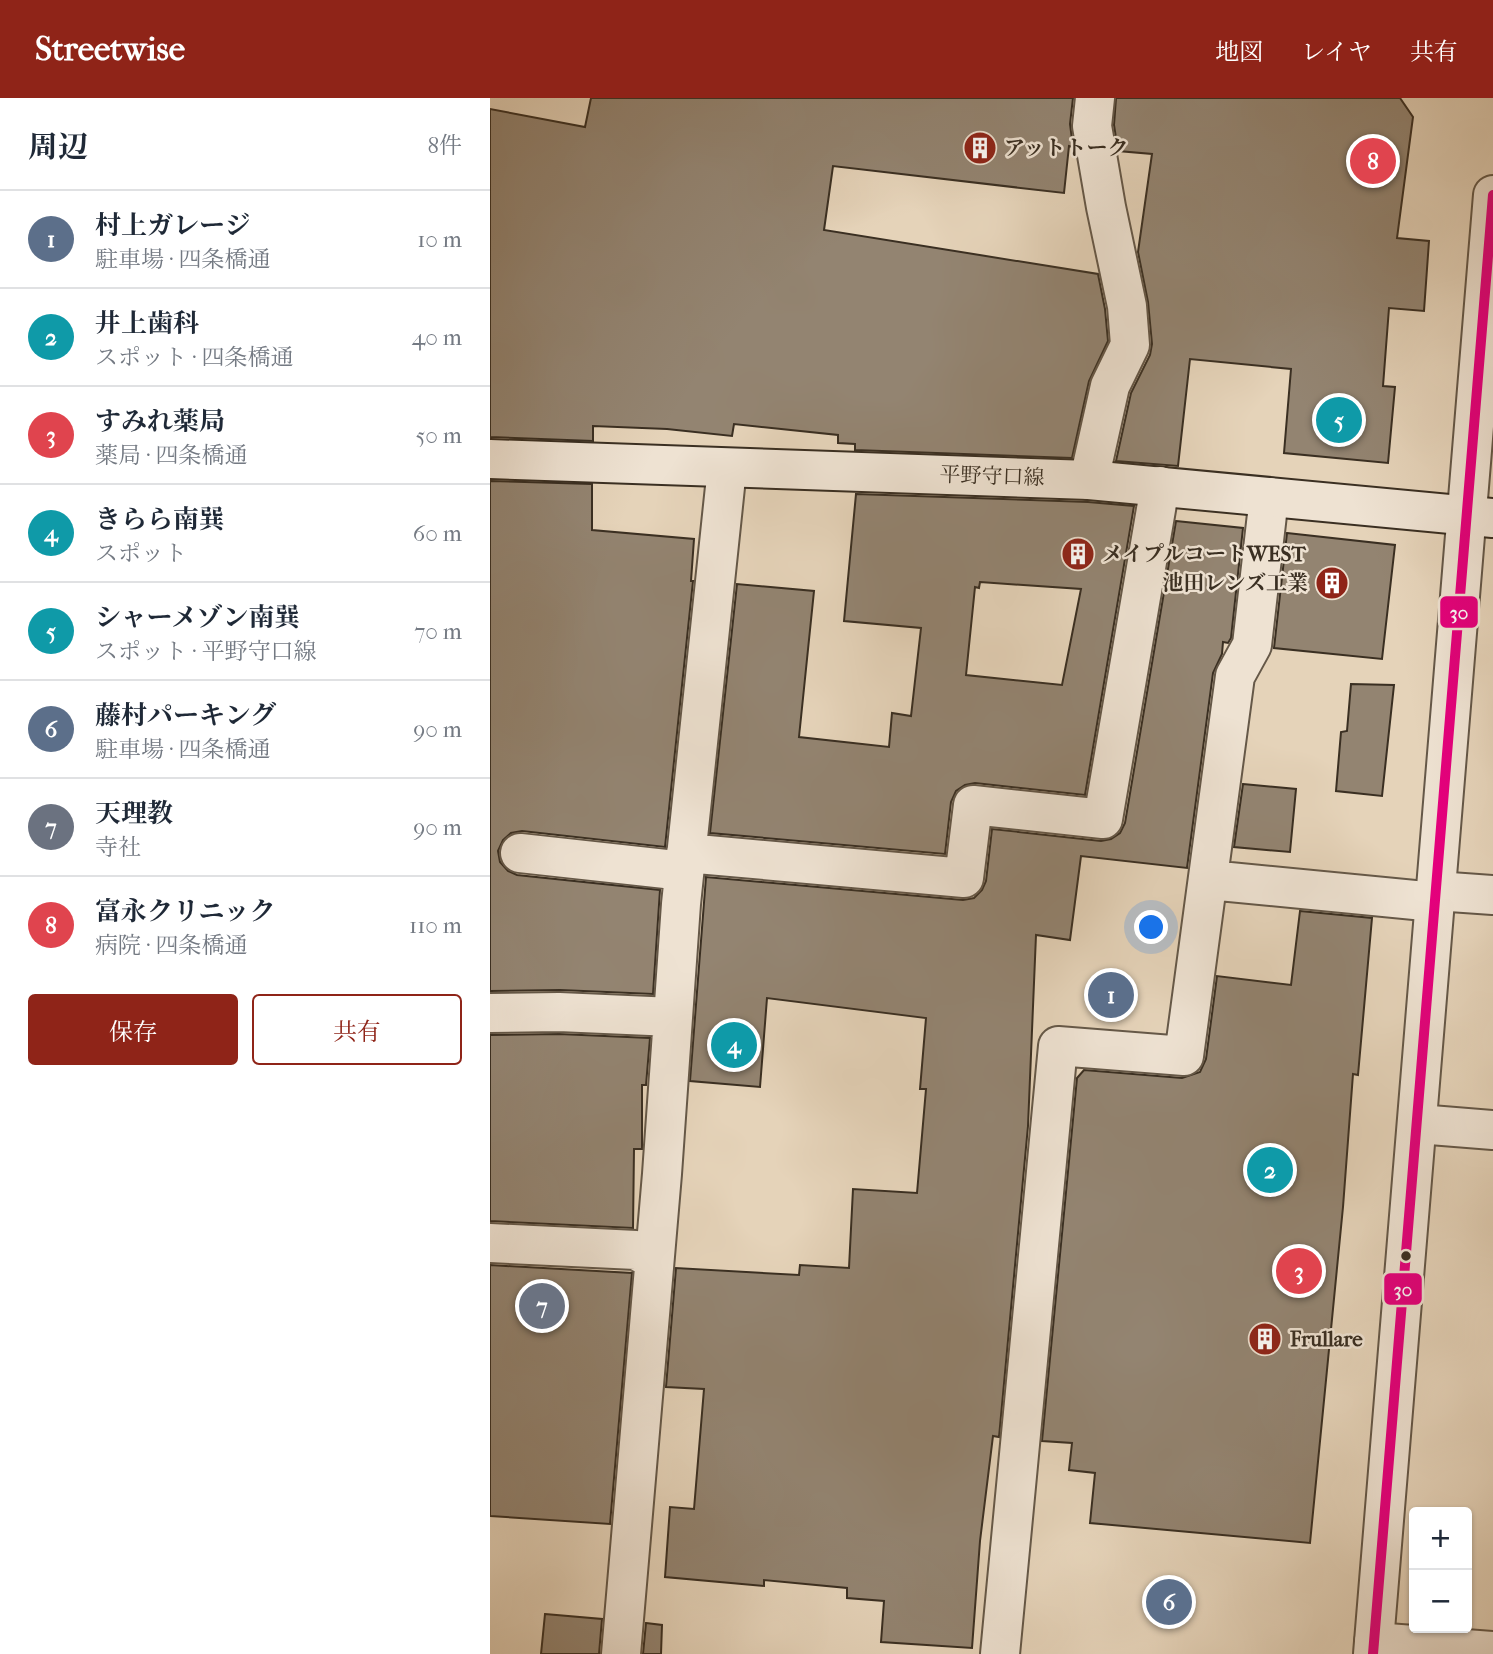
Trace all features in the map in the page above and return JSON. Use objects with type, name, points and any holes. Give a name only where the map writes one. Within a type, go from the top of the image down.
[{"type":"street","points":[[1089,480],[1110,386],[1130,345],[1127,306],[1092,126],[1095,98]]},
{"type":"street","points":[[1493,195],[1479,517],[1436,896],[1374,1648],[1493,1651]]},
{"type":"street","name":"平野守口線","points":[[490,459],[1089,480],[1479,517]]},
{"type":"street","points":[[621,1654],[685,862],[727,468]]},
{"type":"street","points":[[520,853],[964,878],[973,805],[1103,819],[1160,486]]},
{"type":"street","points":[[1000,1654],[1058,1046],[1184,1056],[1235,676],[1252,645],[1269,497]]},
{"type":"street","points":[[1209,880],[1436,896],[1493,895]]},
{"type":"street","points":[[490,1013],[559,1012],[673,1017]]},
{"type":"street","points":[[1418,1124],[1493,1130]]},
{"type":"street","points":[[490,1243],[636,1250],[653,1260]]},
{"type":"building","points":[[591,98],[1073,98],[1070,124],[1073,147],[1069,146],[1064,193],[833,166],[824,230],[1098,274],[1108,341],[1089,381],[1072,458],[855,450],[855,444],[838,443],[838,435],[734,424],[732,436],[667,429],[593,426],[593,441],[490,437],[490,109],[585,127]]},
{"type":"building","points":[[1116,98],[1400,98],[1413,117],[1397,238],[1429,241],[1424,311],[1389,308],[1383,386],[1395,387],[1388,463],[1284,453],[1291,369],[1190,359],[1178,466],[1116,461],[1131,393],[1150,355],[1152,344],[1148,302],[1138,252],[1152,154],[1118,151],[1114,125]]},
{"type":"building","points":[[490,481],[592,484],[592,530],[694,539],[693,581],[665,847],[522,831],[511,833],[503,840],[498,851],[500,862],[508,871],[517,875],[660,890],[653,994],[560,990],[490,991]]},
{"type":"building","points":[[856,494],[1134,506],[1085,795],[975,783],[965,785],[956,791],[951,802],[945,854],[710,833],[737,584],[814,591],[799,737],[889,747],[892,713],[911,716],[921,628],[844,621]],"holes":[[[980,582],[1081,589],[1062,685],[966,675],[975,587],[979,588]]]},
{"type":"building","points":[[1176,521],[1243,528],[1231,638],[1228,643],[1223,642],[1222,654],[1213,673],[1187,868],[1081,856],[1070,940],[1036,935],[1028,1126],[999,1437],[993,1436],[980,1541],[972,1648],[881,1642],[884,1601],[847,1598],[847,1588],[764,1580],[764,1586],[665,1577],[670,1507],[694,1509],[704,1389],[666,1387],[676,1268],[799,1275],[800,1265],[849,1268],[853,1189],[917,1193],[926,1089],[920,1089],[926,1018],[767,998],[760,1087],[690,1081],[706,877],[963,900],[974,898],[986,881],[992,829],[1101,841],[1120,833],[1125,823]]},
{"type":"building","name":"池田レンズ工業","points":[[1287,533],[1395,545],[1382,659],[1274,648]]},
{"type":"building","points":[[1351,684],[1394,685],[1382,796],[1336,791],[1341,732],[1347,731]]},
{"type":"building","points":[[1243,784],[1296,789],[1290,852],[1234,847]]},
{"type":"building","points":[[1300,911],[1372,918],[1358,1075],[1353,1074],[1343,1207],[1310,1543],[1090,1523],[1095,1473],[1069,1470],[1072,1443],[1042,1441],[1077,1078],[1084,1070],[1182,1078],[1200,1072],[1206,1059],[1217,976],[1291,985]]},
{"type":"building","points":[[559,1034],[650,1038],[646,1085],[642,1085],[642,1149],[634,1149],[633,1228],[490,1221],[490,1035]]},
{"type":"building","points":[[490,1265],[632,1273],[610,1524],[490,1516]]},
{"type":"building","points":[[545,1614],[602,1619],[599,1654],[541,1654]]},
{"type":"building","points":[[646,1623],[662,1625],[661,1654],[643,1654]]},
{"type":"transit line","name":"30","points":[[1373,1654],[1493,195]]},
{"type":"place","name":"アットトーク","points":[[980,148]]},
{"type":"place","name":"富永クリニック","points":[[1373,161]]},
{"type":"place","name":"シャーメゾン南巽","points":[[1339,420]]},
{"type":"place","name":"メイプルコートWEST","points":[[1078,554]]},
{"type":"place","name":"池田レンズ工業","points":[[1332,583]]},
{"type":"place","name":"村上ガレージ","points":[[1111,995]]},
{"type":"place","name":"きらら南巽","points":[[734,1045]]},
{"type":"place","name":"井上歯科","points":[[1270,1170]]},
{"type":"place","name":"すみれ薬局","points":[[1299,1271]]},
{"type":"place","name":"天理教","points":[[542,1306]]},
{"type":"place","name":"Frullare","points":[[1265,1339]]},
{"type":"place","name":"藤村パーキング","points":[[1169,1602]]}]
